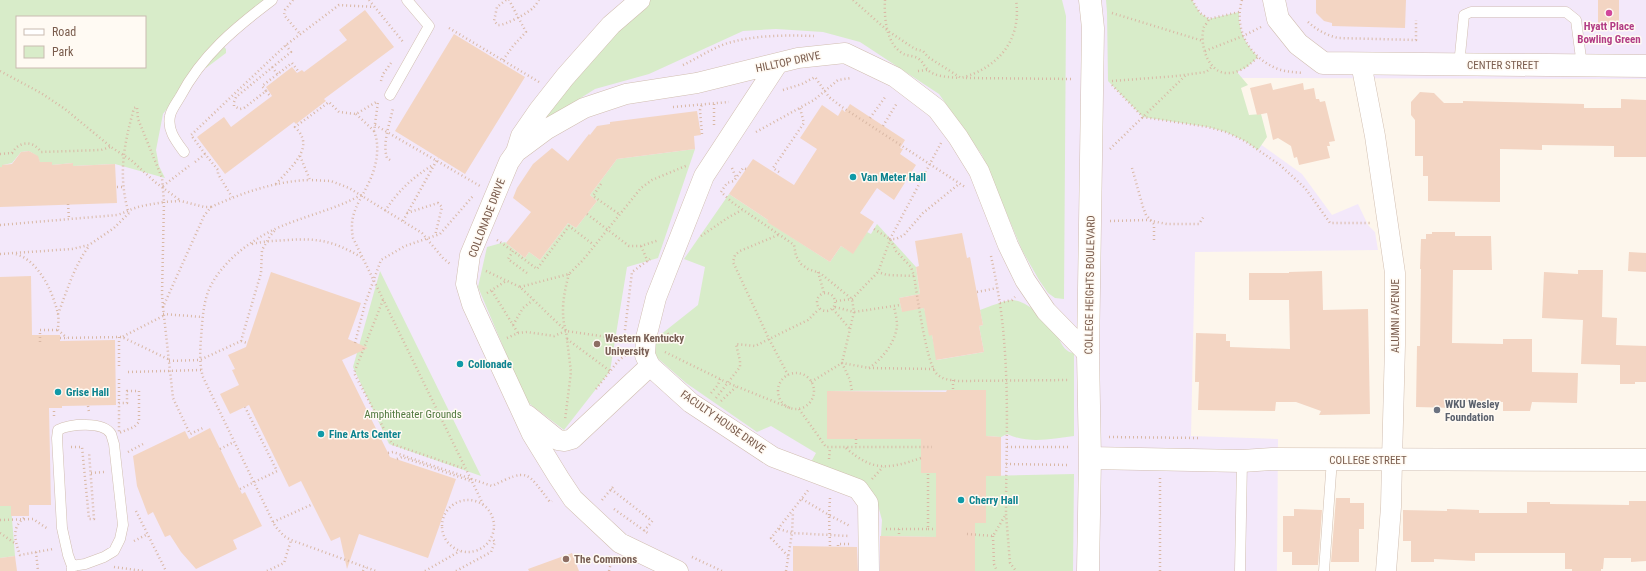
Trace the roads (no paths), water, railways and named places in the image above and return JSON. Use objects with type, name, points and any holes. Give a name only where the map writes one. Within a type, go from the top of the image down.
[{"type":"street","name":"COLLONADE DRIVE","points":[[640,0],[611,25],[565,77],[521,136],[516,152],[509,162],[470,255],[466,284],[472,304],[532,434],[573,499],[620,543],[682,563]]},
{"type":"street","name":"COLLEGE HEIGHTS BOULEVARD","points":[[1088,571],[1080,457],[1088,354],[1093,36],[1090,0]]},
{"type":"street","name":"CENTER STREET","points":[[1274,0],[1278,19],[1298,44],[1323,63],[1646,66]]},
{"type":"street","name":"HILLTOP DRIVE","points":[[516,152],[547,128],[584,108],[626,94],[697,83],[798,58],[845,53],[895,77],[937,110],[958,137],[979,171],[1008,245],[1025,280],[1046,310],[1088,354]]},
{"type":"street","points":[[656,358],[645,355],[646,338],[656,298],[704,176],[778,63]]},
{"type":"street","name":"ALUMNI AVENUE","points":[[1361,63],[1375,136],[1394,273],[1395,345],[1391,507],[1386,571]]},
{"type":"street","points":[[521,410],[558,440],[565,441],[572,439],[656,358]]},
{"type":"street","name":"FACULTY HOUSE DRIVE","points":[[656,358],[691,403],[773,457],[858,489],[868,503],[869,571]]},
{"type":"street","name":"COLLEGE STREET","points":[[1080,457],[1242,461],[1272,459],[1646,460]]},
{"type":"lane","points":[[184,152],[171,134],[170,116],[189,78],[237,26],[272,0]]},
{"type":"lane","points":[[387,98],[429,26],[407,0]]},
{"type":"lane","points":[[1459,65],[1464,15],[1471,12],[1516,11],[1566,12],[1576,20],[1582,66]]},
{"type":"lane","points":[[89,425],[102,427],[111,434],[114,444],[122,526],[120,539],[114,551],[104,557],[72,568],[62,528],[57,438],[58,430],[69,426],[89,425]]},
{"type":"lane","points":[[1324,571],[1332,460]]},
{"type":"lane","points":[[1240,571],[1242,461]]},
{"type":"place","name":"Hyatt Place Bowling Green","points":[[1609,13]]},
{"type":"place","name":"Van Meter Hall","points":[[853,177]]},
{"type":"place","name":"Western Kentucky University","points":[[597,344]]},
{"type":"place","name":"Collonade","points":[[460,364]]},
{"type":"place","name":"Grise Hall","points":[[58,392]]},
{"type":"place","name":"WKU Wesley Foundation","points":[[1437,410]]},
{"type":"place","name":"Fine Arts Center","points":[[321,434]]},
{"type":"place","name":"Cherry Hall","points":[[961,500]]},
{"type":"place","name":"The Commons","points":[[566,559]]},
{"type":"park label","name":"Amphitheater Grounds","points":[[413,414]]}]
